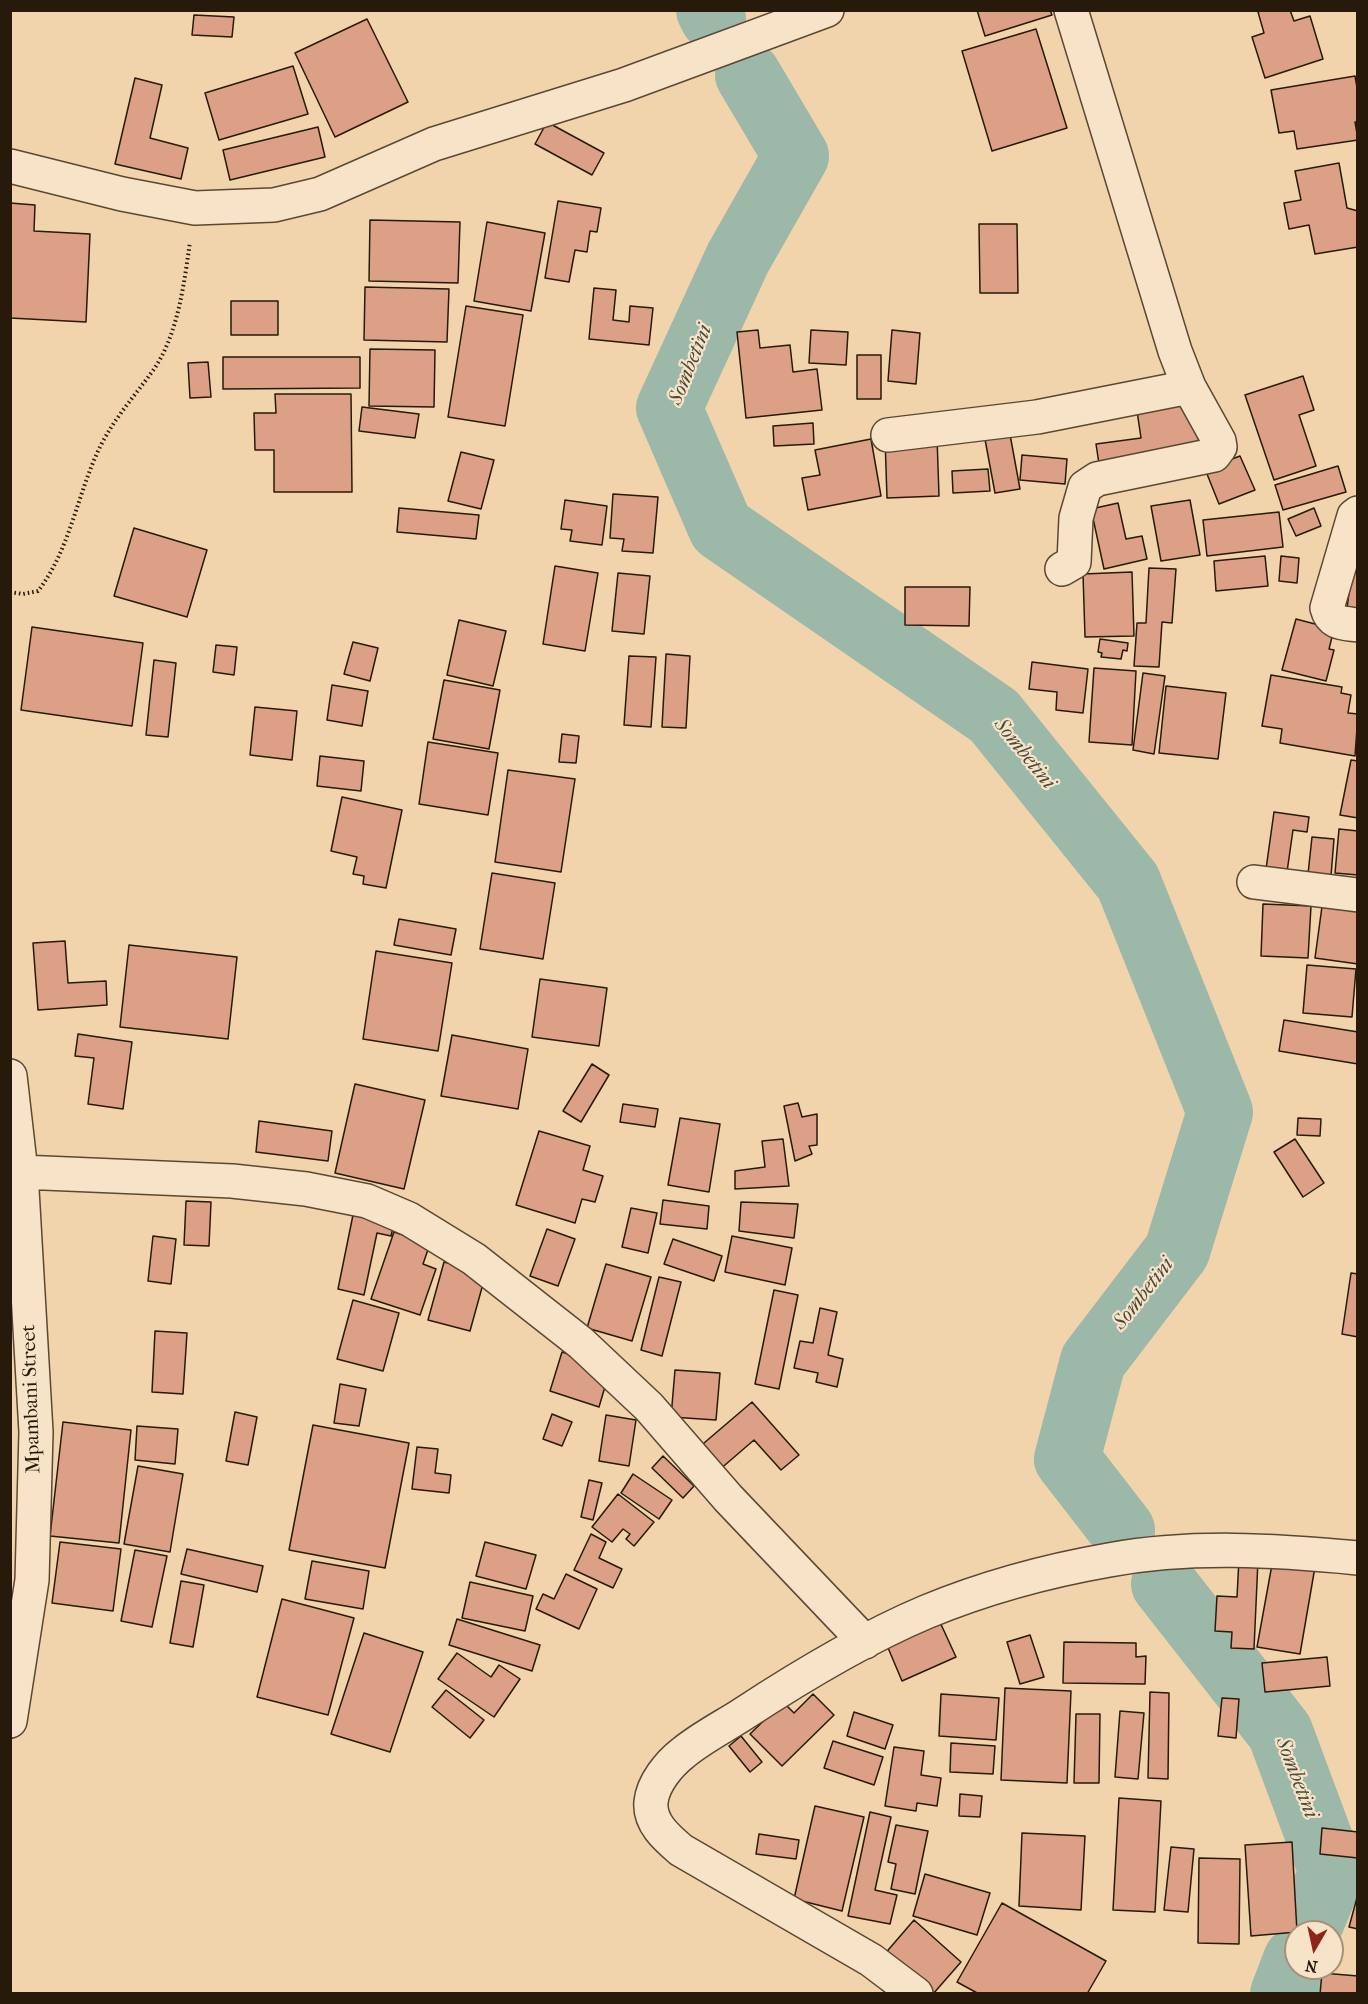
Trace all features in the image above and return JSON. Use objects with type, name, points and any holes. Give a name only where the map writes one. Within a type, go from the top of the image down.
[{"type":"street","points":[[10,166],[122,194],[195,208],[274,205],[320,194],[434,144],[624,85],[827,10]]},
{"type":"street","points":[[1062,569],[1074,562],[1076,518],[1085,487],[1096,479],[1214,454],[1220,447],[1219,441],[1189,387],[1175,351],[1071,10]]},
{"type":"street","points":[[888,435],[1037,417],[1189,387]]},
{"type":"street","points":[[1358,513],[1354,516],[1327,608],[1329,617],[1335,622],[1358,625]]},
{"type":"street","points":[[1254,882],[1358,895]]},
{"type":"street","name":"Mpambani Street","points":[[10,1076],[21,1172],[36,1432],[32,1580],[10,1721]]},
{"type":"street","points":[[21,1172],[232,1181],[306,1190],[367,1201],[409,1219],[474,1259],[581,1343],[649,1407],[728,1498],[865,1642]]},
{"type":"street","points":[[916,1994],[871,1960],[681,1850],[659,1830],[651,1803],[659,1779],[682,1754],[797,1679],[865,1642],[925,1612],[1013,1581],[1110,1560],[1217,1550],[1269,1550],[1358,1558]]},
{"type":"path","points":[[10,592],[23,594],[38,591],[54,567],[103,442],[116,417],[154,369],[163,352],[177,313],[185,277],[195,208]]},
{"type":"building","points":[[977,10],[1050,10],[1052,15],[985,36]]},
{"type":"building","points":[[1290,10],[1294,21],[1310,16],[1323,59],[1265,78],[1252,37],[1264,33],[1258,12]]},
{"type":"building","points":[[194,15],[234,17],[232,37],[192,35]]},
{"type":"building","points":[[367,19],[408,102],[335,137],[295,53]]},
{"type":"building","points":[[1036,29],[1067,128],[992,151],[962,51]]},
{"type":"building","points":[[293,66],[308,114],[219,140],[205,93]]},
{"type":"building","points":[[1355,76],[1358,93],[1358,122],[1355,122],[1358,140],[1297,149],[1294,131],[1279,133],[1271,90]]},
{"type":"building","points":[[135,78],[162,85],[150,138],[188,148],[181,179],[115,164]]},
{"type":"building","points":[[547,122],[604,153],[592,175],[535,144]]},
{"type":"building","points":[[318,127],[325,157],[230,180],[223,150]]},
{"type":"building","points":[[1339,163],[1347,208],[1358,211],[1358,247],[1315,254],[1309,225],[1289,229],[1284,203],[1301,200],[1295,171]]},
{"type":"building","points":[[558,201],[601,208],[597,232],[590,231],[587,252],[575,250],[569,282],[545,278]]},
{"type":"building","points":[[10,203],[35,205],[34,231],[90,234],[86,322],[10,318]]},
{"type":"building","points":[[370,220],[460,222],[458,283],[369,281]]},
{"type":"building","points":[[487,222],[545,233],[531,311],[474,301]]},
{"type":"building","points":[[979,224],[1017,224],[1018,293],[980,293]]},
{"type":"building","points":[[365,287],[449,289],[447,342],[364,340]]},
{"type":"building","points":[[594,288],[616,290],[613,320],[629,322],[630,306],[653,308],[649,345],[589,339]]},
{"type":"building","points":[[231,301],[278,301],[278,335],[231,335]]},
{"type":"building","points":[[466,306],[523,315],[505,426],[448,417]]},
{"type":"building","points":[[758,330],[760,348],[790,345],[793,372],[817,369],[822,410],[746,418],[737,332]]},
{"type":"building","points":[[811,330],[848,332],[846,365],[809,363]]},
{"type":"building","points":[[892,330],[920,333],[916,384],[888,381]]},
{"type":"building","points":[[370,349],[435,350],[434,407],[369,406]]},
{"type":"building","points":[[857,355],[881,355],[881,399],[857,399]]},
{"type":"building","points":[[223,357],[360,357],[360,388],[223,389]]},
{"type":"building","points":[[208,362],[211,397],[190,398],[188,363]]},
{"type":"building","points":[[1303,376],[1314,410],[1299,415],[1316,466],[1274,480],[1245,395]]},
{"type":"building","points":[[275,394],[351,394],[352,492],[274,492],[274,450],[255,450],[254,413],[276,413]]},
{"type":"building","points":[[1193,404],[1200,450],[1099,464],[1096,444],[1141,438],[1137,411]]},
{"type":"building","points":[[362,407],[419,414],[415,438],[359,431]]},
{"type":"building","points":[[813,423],[814,444],[774,446],[773,426]]},
{"type":"building","points":[[1009,429],[1020,489],[995,493],[984,434]]},
{"type":"building","points":[[937,437],[939,496],[887,498],[885,438]]},
{"type":"building","points":[[871,439],[881,496],[808,510],[802,478],[820,475],[815,450]]},
{"type":"building","points":[[461,452],[494,460],[481,509],[448,501]]},
{"type":"building","points":[[1022,455],[1067,459],[1065,484],[1020,480]]},
{"type":"building","points":[[1240,456],[1255,490],[1219,504],[1205,469]]},
{"type":"building","points":[[1338,466],[1346,492],[1283,510],[1275,485]]},
{"type":"building","points":[[988,469],[990,491],[953,493],[952,471]]},
{"type":"building","points":[[613,494],[658,497],[653,553],[622,551],[624,539],[610,538]]},
{"type":"building","points":[[565,500],[607,506],[602,545],[570,541],[572,530],[561,529]]},
{"type":"building","points":[[1190,500],[1200,555],[1161,561],[1151,506]]},
{"type":"building","points":[[1118,503],[1126,539],[1142,536],[1147,559],[1104,569],[1091,509]]},
{"type":"building","points":[[399,508],[479,515],[476,539],[397,532]]},
{"type":"building","points":[[1314,508],[1321,526],[1296,536],[1288,519]]},
{"type":"building","points":[[1279,512],[1283,547],[1207,556],[1203,520]]},
{"type":"building","points":[[134,528],[207,550],[187,617],[114,596]]},
{"type":"building","points":[[1358,534],[1358,610],[1347,608]]},
{"type":"building","points":[[1265,556],[1268,586],[1216,591],[1214,561]]},
{"type":"building","points":[[1281,556],[1299,558],[1297,583],[1279,581]]},
{"type":"building","points":[[555,566],[598,573],[585,651],[543,644]]},
{"type":"building","points":[[1149,568],[1176,569],[1172,623],[1162,622],[1159,667],[1134,666],[1137,623],[1146,623]]},
{"type":"building","points":[[1132,572],[1134,636],[1085,637],[1083,574]]},
{"type":"building","points":[[618,573],[650,576],[644,634],[612,631]]},
{"type":"building","points":[[905,587],[970,587],[969,626],[905,625]]},
{"type":"building","points":[[1296,619],[1334,629],[1329,649],[1334,650],[1326,681],[1282,670]]},
{"type":"building","points":[[459,620],[506,631],[493,686],[447,675]]},
{"type":"building","points":[[32,627],[143,643],[132,726],[21,710]]},
{"type":"building","points":[[1100,639],[1128,643],[1127,651],[1123,650],[1121,659],[1101,657],[1102,653],[1098,652]]},
{"type":"building","points":[[353,642],[378,648],[370,681],[344,674]]},
{"type":"building","points":[[216,645],[237,647],[234,675],[213,672]]},
{"type":"building","points":[[666,654],[690,656],[686,728],[662,727]]},
{"type":"building","points":[[629,656],[656,657],[651,727],[624,725]]},
{"type":"building","points":[[154,660],[176,663],[168,737],[146,735]]},
{"type":"building","points":[[1032,662],[1088,669],[1083,713],[1056,710],[1057,692],[1029,689]]},
{"type":"building","points":[[1094,668],[1136,671],[1132,745],[1089,742]]},
{"type":"building","points":[[1143,673],[1165,676],[1154,754],[1133,750]]},
{"type":"building","points":[[1271,675],[1342,687],[1341,693],[1351,695],[1348,713],[1358,714],[1355,756],[1280,743],[1282,729],[1262,726]]},
{"type":"building","points":[[444,680],[500,690],[489,749],[433,739]]},
{"type":"building","points":[[332,685],[368,691],[362,726],[327,720]]},
{"type":"building","points":[[1166,686],[1226,693],[1218,759],[1159,753]]},
{"type":"building","points":[[255,707],[297,711],[292,760],[250,755]]},
{"type":"building","points":[[562,734],[579,736],[576,763],[559,762]]},
{"type":"building","points":[[428,742],[498,753],[488,815],[419,804]]},
{"type":"building","points":[[320,756],[364,761],[361,791],[317,786]]},
{"type":"building","points":[[1351,760],[1358,761],[1358,818],[1340,815]]},
{"type":"building","points":[[508,770],[575,779],[561,872],[495,862]]},
{"type":"building","points":[[342,797],[402,810],[386,888],[363,884],[364,876],[353,874],[357,857],[331,851]]},
{"type":"building","points":[[1274,812],[1309,817],[1307,832],[1293,830],[1287,872],[1266,869]]},
{"type":"building","points":[[1339,829],[1358,831],[1358,875],[1335,873]]},
{"type":"building","points":[[1312,837],[1334,839],[1331,876],[1308,874]]},
{"type":"building","points":[[492,873],[555,883],[543,959],[480,949]]},
{"type":"building","points":[[1323,899],[1358,904],[1358,964],[1315,958]]},
{"type":"building","points":[[1263,904],[1311,906],[1308,958],[1261,956]]},
{"type":"building","points":[[399,919],[456,929],[451,955],[394,945]]},
{"type":"building","points":[[65,941],[68,983],[106,981],[107,1005],[38,1010],[33,943]]},
{"type":"building","points":[[129,945],[237,957],[228,1039],[120,1027]]},
{"type":"building","points":[[376,951],[452,963],[438,1051],[363,1039]]},
{"type":"building","points":[[1307,965],[1356,969],[1352,1017],[1303,1013]]},
{"type":"building","points":[[540,979],[607,988],[599,1046],[532,1037]]},
{"type":"building","points":[[1284,1020],[1358,1032],[1358,1064],[1279,1051]]},
{"type":"building","points":[[78,1034],[132,1042],[123,1109],[88,1104],[94,1058],[75,1056]]},
{"type":"building","points":[[452,1035],[528,1049],[518,1109],[441,1096]]},
{"type":"building","points":[[592,1064],[609,1075],[581,1122],[563,1111]]},
{"type":"building","points":[[355,1084],[425,1100],[404,1189],[335,1173]]},
{"type":"building","points":[[798,1103],[802,1117],[817,1114],[817,1145],[809,1146],[812,1154],[795,1161],[784,1106]]},
{"type":"building","points":[[623,1104],[658,1109],[655,1127],[620,1122]]},
{"type":"building","points":[[680,1118],[720,1124],[709,1192],[668,1185]]},
{"type":"building","points":[[1298,1118],[1321,1119],[1320,1136],[1297,1135]]},
{"type":"building","points":[[259,1121],[332,1131],[328,1161],[256,1152]]},
{"type":"building","points":[[539,1131],[590,1146],[583,1170],[603,1176],[595,1202],[582,1199],[575,1223],[516,1205]]},
{"type":"building","points":[[783,1139],[789,1186],[735,1189],[735,1171],[765,1167],[762,1141]]},
{"type":"building","points":[[1295,1139],[1324,1183],[1303,1197],[1274,1152]]},
{"type":"building","points":[[663,1200],[709,1206],[707,1229],[660,1224]]},
{"type":"building","points":[[186,1201],[211,1202],[209,1246],[184,1245]]},
{"type":"building","points":[[741,1202],[798,1204],[794,1238],[739,1231]]},
{"type":"building","points":[[631,1208],[657,1213],[648,1253],[622,1247]]},
{"type":"building","points":[[354,1210],[395,1219],[391,1236],[377,1233],[364,1295],[338,1289]]},
{"type":"building","points":[[547,1229],[575,1239],[558,1286],[530,1276]]},
{"type":"building","points":[[394,1232],[430,1244],[423,1264],[436,1269],[420,1315],[371,1299]]},
{"type":"building","points":[[153,1236],[176,1239],[171,1284],[148,1281]]},
{"type":"building","points":[[732,1236],[792,1248],[785,1285],[725,1272]]},
{"type":"building","points":[[673,1239],[722,1256],[714,1281],[664,1264]]},
{"type":"building","points":[[444,1262],[486,1273],[470,1331],[428,1320]]},
{"type":"building","points":[[606,1264],[651,1277],[632,1341],[587,1328]]},
{"type":"building","points":[[1351,1273],[1358,1274],[1358,1337],[1342,1334]]},
{"type":"building","points":[[659,1277],[681,1282],[662,1356],[641,1350]]},
{"type":"building","points":[[774,1290],[798,1295],[779,1389],[755,1384]]},
{"type":"building","points":[[353,1300],[399,1313],[383,1371],[337,1359]]},
{"type":"building","points":[[820,1308],[837,1312],[828,1355],[843,1359],[837,1387],[816,1382],[818,1373],[794,1368],[800,1341],[813,1343]]},
{"type":"building","points":[[155,1331],[187,1333],[183,1394],[152,1392]]},
{"type":"building","points":[[562,1352],[601,1365],[607,1380],[599,1407],[550,1391]]},
{"type":"building","points":[[675,1370],[720,1373],[716,1420],[671,1417]]},
{"type":"building","points":[[340,1384],[366,1389],[359,1426],[334,1423]]},
{"type":"building","points":[[752,1402],[799,1455],[781,1470],[754,1440],[718,1471],[697,1449]]},
{"type":"building","points":[[235,1412],[257,1417],[248,1465],[226,1461]]},
{"type":"building","points":[[552,1414],[572,1422],[562,1446],[543,1439]]},
{"type":"building","points":[[606,1415],[636,1420],[629,1466],[599,1461]]},
{"type":"building","points":[[63,1422],[131,1430],[119,1543],[50,1536]]},
{"type":"building","points":[[313,1425],[409,1443],[385,1568],[289,1550]]},
{"type":"building","points":[[137,1426],[178,1429],[175,1464],[135,1460]]},
{"type":"building","points":[[417,1447],[438,1449],[435,1473],[451,1475],[449,1493],[412,1489]]},
{"type":"building","points":[[663,1456],[694,1486],[683,1498],[652,1468]]},
{"type":"building","points":[[138,1466],[183,1474],[170,1552],[124,1544]]},
{"type":"building","points":[[633,1474],[672,1500],[659,1519],[621,1493]]},
{"type":"building","points":[[589,1480],[602,1483],[593,1520],[581,1517]]},
{"type":"building","points":[[618,1494],[654,1522],[634,1546],[626,1539],[630,1534],[623,1529],[612,1542],[592,1527]]},
{"type":"building","points":[[591,1534],[606,1542],[599,1558],[622,1569],[613,1588],[574,1570]]},
{"type":"building","points":[[60,1542],[121,1549],[113,1611],[52,1603]]},
{"type":"building","points":[[485,1542],[536,1555],[526,1589],[476,1576]]},
{"type":"building","points":[[187,1549],[263,1566],[257,1592],[181,1574]]},
{"type":"building","points":[[135,1550],[167,1556],[152,1627],[121,1621]]},
{"type":"building","points":[[1239,1559],[1258,1560],[1254,1649],[1231,1648],[1232,1632],[1215,1631],[1217,1596],[1237,1597]]},
{"type":"building","points":[[1273,1559],[1315,1567],[1300,1654],[1257,1647]]},
{"type":"building","points":[[312,1561],[369,1571],[363,1609],[305,1599]]},
{"type":"building","points":[[566,1574],[597,1589],[579,1629],[536,1609],[543,1594],[554,1599]]},
{"type":"building","points":[[181,1581],[204,1585],[193,1647],[170,1643]]},
{"type":"building","points":[[470,1582],[533,1596],[525,1631],[462,1618]]},
{"type":"building","points":[[282,1599],[354,1618],[328,1715],[257,1697]]},
{"type":"building","points":[[457,1619],[540,1645],[532,1671],[449,1645]]},
{"type":"building","points":[[939,1620],[956,1657],[902,1681],[886,1643]]},
{"type":"building","points":[[364,1633],[423,1652],[390,1752],[331,1734]]},
{"type":"building","points":[[1030,1635],[1044,1677],[1020,1684],[1007,1642]]},
{"type":"building","points":[[1064,1642],[1136,1643],[1136,1657],[1146,1656],[1145,1684],[1063,1683]]},
{"type":"building","points":[[457,1653],[491,1677],[499,1665],[520,1679],[494,1717],[438,1679]]},
{"type":"building","points":[[1327,1657],[1330,1686],[1265,1692],[1262,1663]]},
{"type":"building","points":[[1005,1688],[1071,1691],[1067,1783],[1001,1780]]},
{"type":"building","points":[[446,1690],[484,1720],[470,1738],[432,1707]]},
{"type":"building","points":[[1150,1692],[1169,1693],[1168,1779],[1148,1778]]},
{"type":"building","points":[[813,1694],[834,1715],[782,1766],[750,1734],[783,1702],[794,1713]]},
{"type":"building","points":[[941,1694],[999,1698],[996,1740],[939,1736]]},
{"type":"building","points":[[1222,1698],[1239,1699],[1236,1738],[1218,1736]]},
{"type":"building","points":[[1120,1711],[1144,1713],[1138,1779],[1115,1777]]},
{"type":"building","points":[[854,1712],[893,1725],[885,1749],[847,1736]]},
{"type":"building","points":[[1076,1714],[1100,1714],[1099,1783],[1074,1783]]},
{"type":"building","points":[[741,1736],[762,1762],[750,1772],[729,1746]]},
{"type":"building","points":[[833,1741],[883,1757],[874,1785],[824,1768]]},
{"type":"building","points":[[951,1743],[995,1746],[993,1774],[950,1772]]},
{"type":"building","points":[[894,1747],[924,1751],[921,1775],[941,1778],[937,1806],[917,1803],[916,1811],[885,1806]]},
{"type":"building","points":[[960,1794],[982,1796],[980,1817],[959,1816]]},
{"type":"building","points":[[1119,1798],[1161,1801],[1155,1912],[1113,1910]]},
{"type":"building","points":[[815,1806],[864,1817],[842,1911],[794,1899]]},
{"type":"building","points":[[870,1812],[891,1817],[875,1890],[897,1895],[890,1924],[848,1916]]},
{"type":"building","points":[[896,1825],[928,1831],[915,1894],[891,1889],[896,1864],[888,1862]]},
{"type":"building","points":[[1322,1828],[1358,1832],[1358,1858],[1320,1854]]},
{"type":"building","points":[[1022,1833],[1085,1836],[1081,1910],[1019,1906]]},
{"type":"building","points":[[759,1834],[799,1840],[796,1859],[756,1854]]},
{"type":"building","points":[[1292,1842],[1296,1920],[1284,1920],[1284,1933],[1251,1936],[1245,1845]]},
{"type":"building","points":[[1171,1847],[1194,1849],[1188,1912],[1164,1910]]},
{"type":"building","points":[[1199,1858],[1240,1859],[1239,1944],[1198,1943]]},
{"type":"building","points":[[925,1874],[990,1893],[977,1935],[913,1916]]},
{"type":"building","points":[[1358,1894],[1358,1929],[1349,1927]]},
{"type":"building","points":[[1002,1903],[1106,1961],[1087,1994],[979,1994],[957,1982]]},
{"type":"building","points":[[914,1920],[961,1962],[933,1994],[927,1994],[883,1956]]},
{"type":"building","points":[[1344,1975],[1358,1976],[1358,1994],[1320,1994],[1321,1980],[1344,1980]]},
{"type":"waterway","name":"Sombetini","points":[[709,10],[713,18]]},
{"type":"waterway","name":"Sombetini","points":[[748,75],[796,156],[738,258],[669,408],[721,528],[994,716],[1128,882],[1220,1112],[1177,1251],[1093,1361],[1067,1459],[1122,1530]]},
{"type":"waterway","name":"Sombetini","points":[[1164,1584],[1280,1732],[1332,1872],[1312,1920]]},
{"type":"waterway","name":"Sombetini","points":[[1283,1994],[1288,1980]]}]
